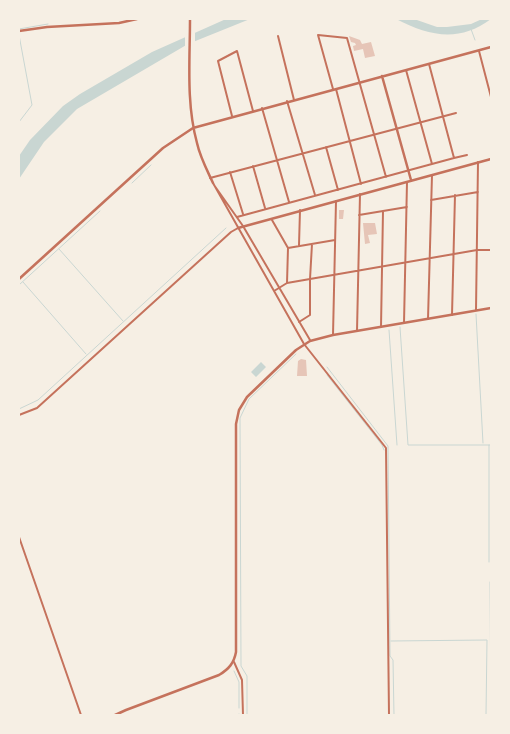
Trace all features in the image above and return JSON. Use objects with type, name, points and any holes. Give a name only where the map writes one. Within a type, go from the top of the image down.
[{"type":"street","points":[[19,32],[47,26],[119,23],[137,19]]},
{"type":"street","points":[[190,19],[190,103],[193,128],[198,149],[210,178],[304,344],[386,448],[389,715]]},
{"type":"street","points":[[278,36],[294,100]]},
{"type":"street","points":[[362,184],[318,36],[347,38],[386,177]]},
{"type":"street","points":[[19,279],[163,148],[193,128],[253,110],[491,47]]},
{"type":"street","points":[[478,50],[491,97]]},
{"type":"street","points":[[232,116],[218,61],[237,51],[253,110]]},
{"type":"street","points":[[429,64],[454,158]]},
{"type":"street","points":[[406,70],[432,165]]},
{"type":"street","points":[[382,76],[408,171],[409,181],[404,323]]},
{"type":"street","points":[[287,101],[315,196]]},
{"type":"street","points":[[262,108],[289,203]]},
{"type":"street","points":[[210,178],[456,113]]},
{"type":"street","points":[[326,147],[338,190]]},
{"type":"street","points":[[237,217],[466,156]]},
{"type":"street","points":[[19,415],[37,408],[231,232],[238,228],[491,159]]},
{"type":"street","points":[[476,311],[478,162]]},
{"type":"street","points":[[253,166],[266,208]]},
{"type":"street","points":[[230,172],[243,214]]},
{"type":"street","points":[[428,319],[432,175]]},
{"type":"street","points":[[213,183],[243,226],[310,341]]},
{"type":"street","points":[[431,200],[478,192]]},
{"type":"street","points":[[357,331],[360,194]]},
{"type":"street","points":[[452,315],[455,195]]},
{"type":"street","points":[[333,335],[336,201]]},
{"type":"street","points":[[359,214],[407,207]]},
{"type":"street","points":[[298,246],[300,210]]},
{"type":"street","points":[[381,327],[383,211]]},
{"type":"street","points":[[271,219],[288,248],[287,283]]},
{"type":"street","points":[[288,248],[335,240]]},
{"type":"street","points":[[299,323],[310,315],[312,244]]},
{"type":"street","points":[[274,290],[287,283],[477,250],[491,250]]},
{"type":"street","points":[[115,715],[219,675],[228,670],[234,662],[236,652],[237,417],[247,397],[281,364],[310,341],[333,335],[491,308]]},
{"type":"street","points":[[19,537],[81,715]]},
{"type":"street","points":[[234,662],[242,680],[243,715]]},
{"type":"shaded area","points":[[226,19],[250,19],[188,44],[77,109],[44,142],[19,179],[19,156],[30,140],[63,106],[152,52]]},
{"type":"shaded area","points":[[396,19],[414,19],[437,27],[447,27],[471,24],[482,19],[491,19],[467,32],[444,34],[420,30]]},
{"type":"shaded area","points":[[261,362],[266,367],[256,377],[251,372]]},
{"type":"pier","points":[[195,30],[195,44],[185,49],[185,35]]},
{"type":"building","points":[[349,36],[360,40],[362,44],[371,42],[375,56],[365,58],[363,49],[354,51],[353,46],[356,45],[351,42]]},
{"type":"building","points":[[339,210],[344,210],[343,219],[339,219]]},
{"type":"building","points":[[363,223],[375,223],[377,234],[368,235],[370,243],[365,244]]},
{"type":"building","points":[[301,359],[306,360],[307,376],[297,376],[298,361]]},
{"type":"waterway","points":[[19,29],[48,24]]},
{"type":"waterway","points":[[471,29],[475,40]]},
{"type":"waterway","points":[[19,35],[32,105],[19,122]]},
{"type":"waterway","points":[[132,183],[151,165]]},
{"type":"waterway","points":[[19,285],[100,211]]},
{"type":"waterway","points":[[19,409],[38,400],[226,228]]},
{"type":"waterway","points":[[59,249],[123,321]]},
{"type":"waterway","points":[[23,282],[86,354]]},
{"type":"waterway","points":[[476,314],[483,443]]},
{"type":"waterway","points":[[400,327],[408,445],[491,445]]},
{"type":"waterway","points":[[389,330],[397,445]]},
{"type":"waterway","points":[[247,715],[247,676],[241,666],[240,418],[249,399],[296,354]]},
{"type":"waterway","points":[[327,367],[388,446],[390,656],[393,660],[394,715]]},
{"type":"waterway","points":[[327,375],[384,450]]},
{"type":"waterway","points":[[489,445],[489,562]]},
{"type":"waterway","points":[[491,504],[491,582]]},
{"type":"waterway","points":[[490,582],[491,715]]},
{"type":"waterway","points":[[391,641],[487,640],[486,715]]},
{"type":"waterway","points":[[234,671],[239,682],[239,708]]}]
